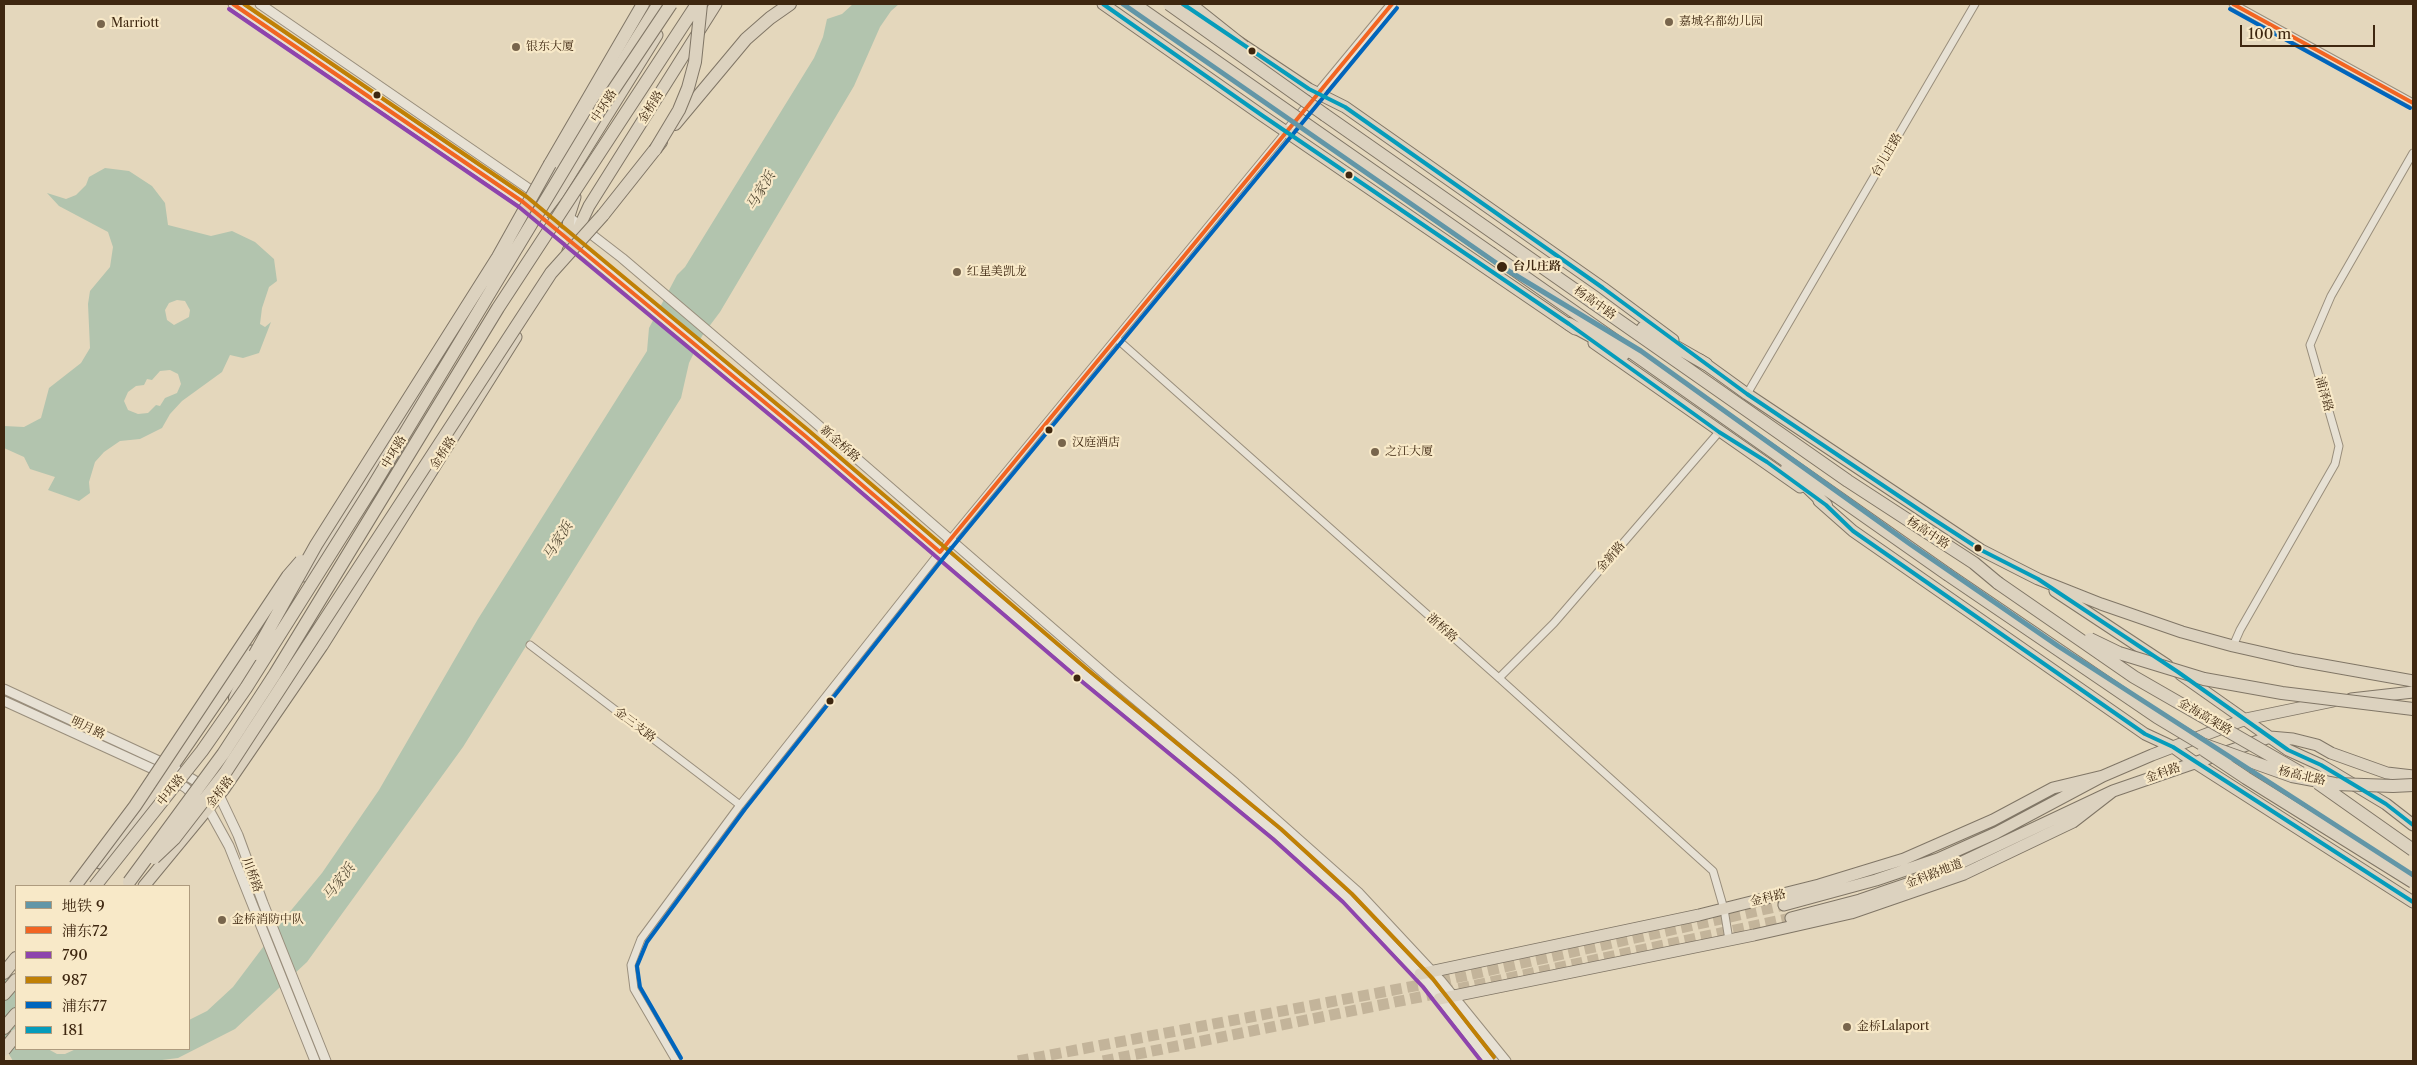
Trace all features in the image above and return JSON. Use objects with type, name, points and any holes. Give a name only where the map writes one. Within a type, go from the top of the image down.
[{"type":"highway","points":[[606,66],[634,4]]},
{"type":"highway","points":[[228,714],[255,654],[316,545],[498,257],[643,4]]},
{"type":"highway","name":"中环路","points":[[96,885],[202,751],[228,714],[372,488],[589,129],[671,4]]},
{"type":"highway","points":[[654,150],[679,110],[688,88],[695,62],[699,4]]},
{"type":"highway","name":"中环路","points":[[127,884],[223,754],[378,509],[498,308],[699,4]]},
{"type":"highway","points":[[127,884],[174,838],[225,773],[551,273],[603,215],[746,39],[790,4]]},
{"type":"highway","points":[[1125,4],[1245,82]]},
{"type":"highway","name":"杨高中路","points":[[1134,4],[1947,574]]},
{"type":"highway","name":"杨高中路","points":[[1169,4],[1848,481],[1974,563],[1998,583]]},
{"type":"highway","points":[[1190,4],[1325,115]]},
{"type":"highway","points":[[498,257],[589,129]]},
{"type":"highway","points":[[1570,286],[1706,364]]},
{"type":"highway","points":[[1569,324],[1677,383]]},
{"type":"highway","points":[[1758,440],[1826,505]]},
{"type":"highway","points":[[76,885],[135,806],[288,576],[316,545]]},
{"type":"highway","name":"杨高北路","points":[[1947,574],[2157,717],[2202,744],[2292,776],[2335,784],[2393,786],[2413,784]]},
{"type":"highway","points":[[1998,583],[2093,640],[2119,653],[2157,666],[2239,686],[2413,709]]},
{"type":"highway","name":"金海高架路","points":[[1998,583],[2134,677],[2318,784],[2413,850]]},
{"type":"highway","name":"金海高架路","points":[[2157,717],[2246,778],[2413,882]]},
{"type":"highway","points":[[4,973],[15,959]]},
{"type":"highway","points":[[4,994],[15,981]]},
{"type":"highway","points":[[4,1028],[15,1015]]},
{"type":"highway","points":[[4,1050],[15,1037]]},
{"type":"main road","points":[[540,218],[539,195],[658,4]]},
{"type":"main road","points":[[83,885],[169,771],[321,552],[450,349],[540,218],[552,204],[677,4]]},
{"type":"main road","name":"金桥路","points":[[145,885],[219,795],[322,646],[487,385],[572,242],[589,206],[716,4]]},
{"type":"main road","points":[[1103,4],[1286,132],[1569,324],[1719,432],[1766,462],[1826,505],[1853,531],[2145,734],[2173,747],[2413,902]]},
{"type":"main road","name":"杨高中路","points":[[1183,4],[1309,89],[1361,118],[1603,288],[1747,394],[1980,550],[2038,579]]},
{"type":"main road","points":[[572,242],[568,229],[572,203],[626,116],[631,78]]},
{"type":"main road","points":[[2038,579],[2182,632],[2294,660],[2413,682]]},
{"type":"main road","points":[[2038,579],[2246,719],[2288,750],[2321,765],[2386,804],[2413,824]]},
{"type":"main road","points":[[2246,719],[2329,701],[2413,692]]},
{"type":"main road","name":"金科路","points":[[2058,802],[2103,776],[2246,719]]},
{"type":"main road","points":[[2270,737],[2292,738],[2317,745],[2331,753],[2387,773],[2413,776]]},
{"type":"main road","name":"金科路","points":[[2069,811],[2166,771],[2270,737]]},
{"type":"main road","name":"金科路","points":[[1420,974],[1724,909],[1819,885],[1904,859],[1993,820],[2053,788],[2103,776]]},
{"type":"main road","name":"金科路","points":[[1439,999],[1729,940],[1851,913],[1964,874],[2073,822],[2114,791]]},
{"type":"main road","name":"金科路地道","points":[[1784,905],[1876,880],[1938,859],[2058,802]]},
{"type":"main road","name":"金科路地道","points":[[1791,918],[1860,900],[1939,874],[1997,848],[2069,811]]},
{"type":"main road","points":[[4,982],[15,968]]},
{"type":"street","name":"新金桥路","points":[[233,4],[523,202],[540,218],[654,310],[1084,676],[1277,834],[1347,898],[1420,974],[1489,1061]]},
{"type":"street","name":"新金桥路","points":[[260,4],[581,224],[664,293],[1112,680],[1235,783],[1358,892],[1455,997],[1506,1061]]},
{"type":"street","points":[[676,1061],[634,989],[630,965],[641,939],[740,805],[940,552],[1392,4]]},
{"type":"street","name":"台儿庄路","points":[[1747,394],[1975,4]]},
{"type":"street","points":[[2233,4],[2413,103]]},
{"type":"street","name":"浦泽路","points":[[2233,646],[2335,464],[2339,446],[2310,345],[2331,296],[2413,153]]},
{"type":"street","name":"浙桥路","points":[[1117,339],[1499,678],[1712,871],[1724,909],[1729,940]]},
{"type":"street","name":"金新路","points":[[1499,678],[1554,622],[1719,432]]},
{"type":"street","name":"金三支路","points":[[530,645],[740,805]]},
{"type":"street","name":"明月路","points":[[4,689],[169,771]]},
{"type":"street","name":"明月路","points":[[4,701],[169,771]]},
{"type":"street","points":[[169,771],[219,795]]},
{"type":"street","name":"川桥路","points":[[169,771],[208,808],[229,846],[315,1061]]},
{"type":"street","name":"川桥路","points":[[219,795],[238,835],[262,903],[326,1061]]},
{"type":"water","name":"马家浜","points":[[853,4],[899,4],[891,11],[880,27],[854,86],[720,312],[702,336],[689,363],[681,398],[463,747],[307,962],[235,1029],[178,1058],[154,1061],[13,1061],[4,1046],[4,964],[15,982],[15,1050],[50,1050],[57,1054],[65,1054],[74,1050],[190,1050],[190,1020],[207,1011],[233,987],[288,914],[322,873],[379,790],[478,619],[647,351],[649,328],[677,275],[685,267],[814,58],[823,37],[827,19],[842,14]]},
{"type":"water","points":[[105,168],[129,171],[152,186],[165,203],[168,225],[211,236],[232,231],[255,242],[274,259],[277,281],[269,287],[262,308],[260,324],[265,327],[271,322],[259,353],[243,358],[230,355],[222,372],[182,401],[170,414],[162,428],[140,439],[120,441],[104,452],[95,462],[89,482],[90,493],[79,501],[48,490],[55,477],[30,469],[24,457],[4,448],[4,426],[24,427],[41,418],[49,388],[81,363],[90,348],[88,304],[90,291],[110,267],[113,247],[108,232],[59,206],[47,193],[66,199],[76,195],[86,185],[89,177]],"holes":[[[177,300],[185,301],[190,310],[189,317],[174,325],[167,320],[165,310],[169,303]],[[170,370],[178,374],[181,384],[177,393],[165,398],[160,406],[156,405],[148,413],[138,414],[128,410],[124,401],[128,392],[136,386],[144,385],[147,379],[152,380],[160,371]]]},
{"type":"tunnel","points":[[1018,1061],[1441,981],[1784,905]]},
{"type":"tunnel","points":[[1103,1061],[1420,997],[1791,918]]},
{"type":"metro line","name":"9","points":[[1123,4],[1502,267],[1641,351],[1910,544],[2058,646],[2413,875]]},
{"type":"transit line","name":"浦东72","points":[[233,4],[523,202],[804,435],[940,552],[1392,4]]},
{"type":"transit line","name":"987","points":[[244,4],[527,197],[808,430],[1088,670],[1281,829],[1352,894],[1433,979],[1494,1057]]},
{"type":"transit line","name":"181","points":[[1103,4],[1263,116],[1569,324],[1719,432],[1767,462],[1826,505],[1853,531],[2145,734],[2173,747],[2413,902]]},
{"type":"transit line","name":"181","points":[[1183,4],[1309,89],[1345,107],[1603,288],[1747,394],[1930,517],[1981,550],[2038,579],[2178,672],[2288,750],[2321,765],[2386,804],[2413,825]]},
{"type":"transit line","name":"浦东72","points":[[2233,4],[2413,103]]},
{"type":"transit line","name":"浦东77","points":[[681,1058],[640,987],[637,966],[647,942],[745,809],[945,556],[1397,8]]},
{"type":"transit line","name":"790","points":[[229,9],[519,207],[800,440],[1080,680],[1273,839],[1343,902],[1423,987],[1481,1061]]},
{"type":"transit line","name":"浦东77","points":[[2230,9],[2410,108]]},
{"type":"place","name":"嘉城名都幼儿园","points":[[1669,22]]},
{"type":"place","name":"Marriott","points":[[101,24]]},
{"type":"place","name":"银东大厦","points":[[516,47]]},
{"type":"place","name":"台儿庄路","points":[[1502,267]]},
{"type":"place","name":"红星美凯龙","points":[[957,272]]},
{"type":"place","name":"汉庭酒店","points":[[1062,443]]},
{"type":"place","name":"之江大厦","points":[[1375,452]]},
{"type":"place","name":"金桥消防中队","points":[[222,920]]},
{"type":"place","name":"金桥Lalaport","points":[[1847,1027]]}]
